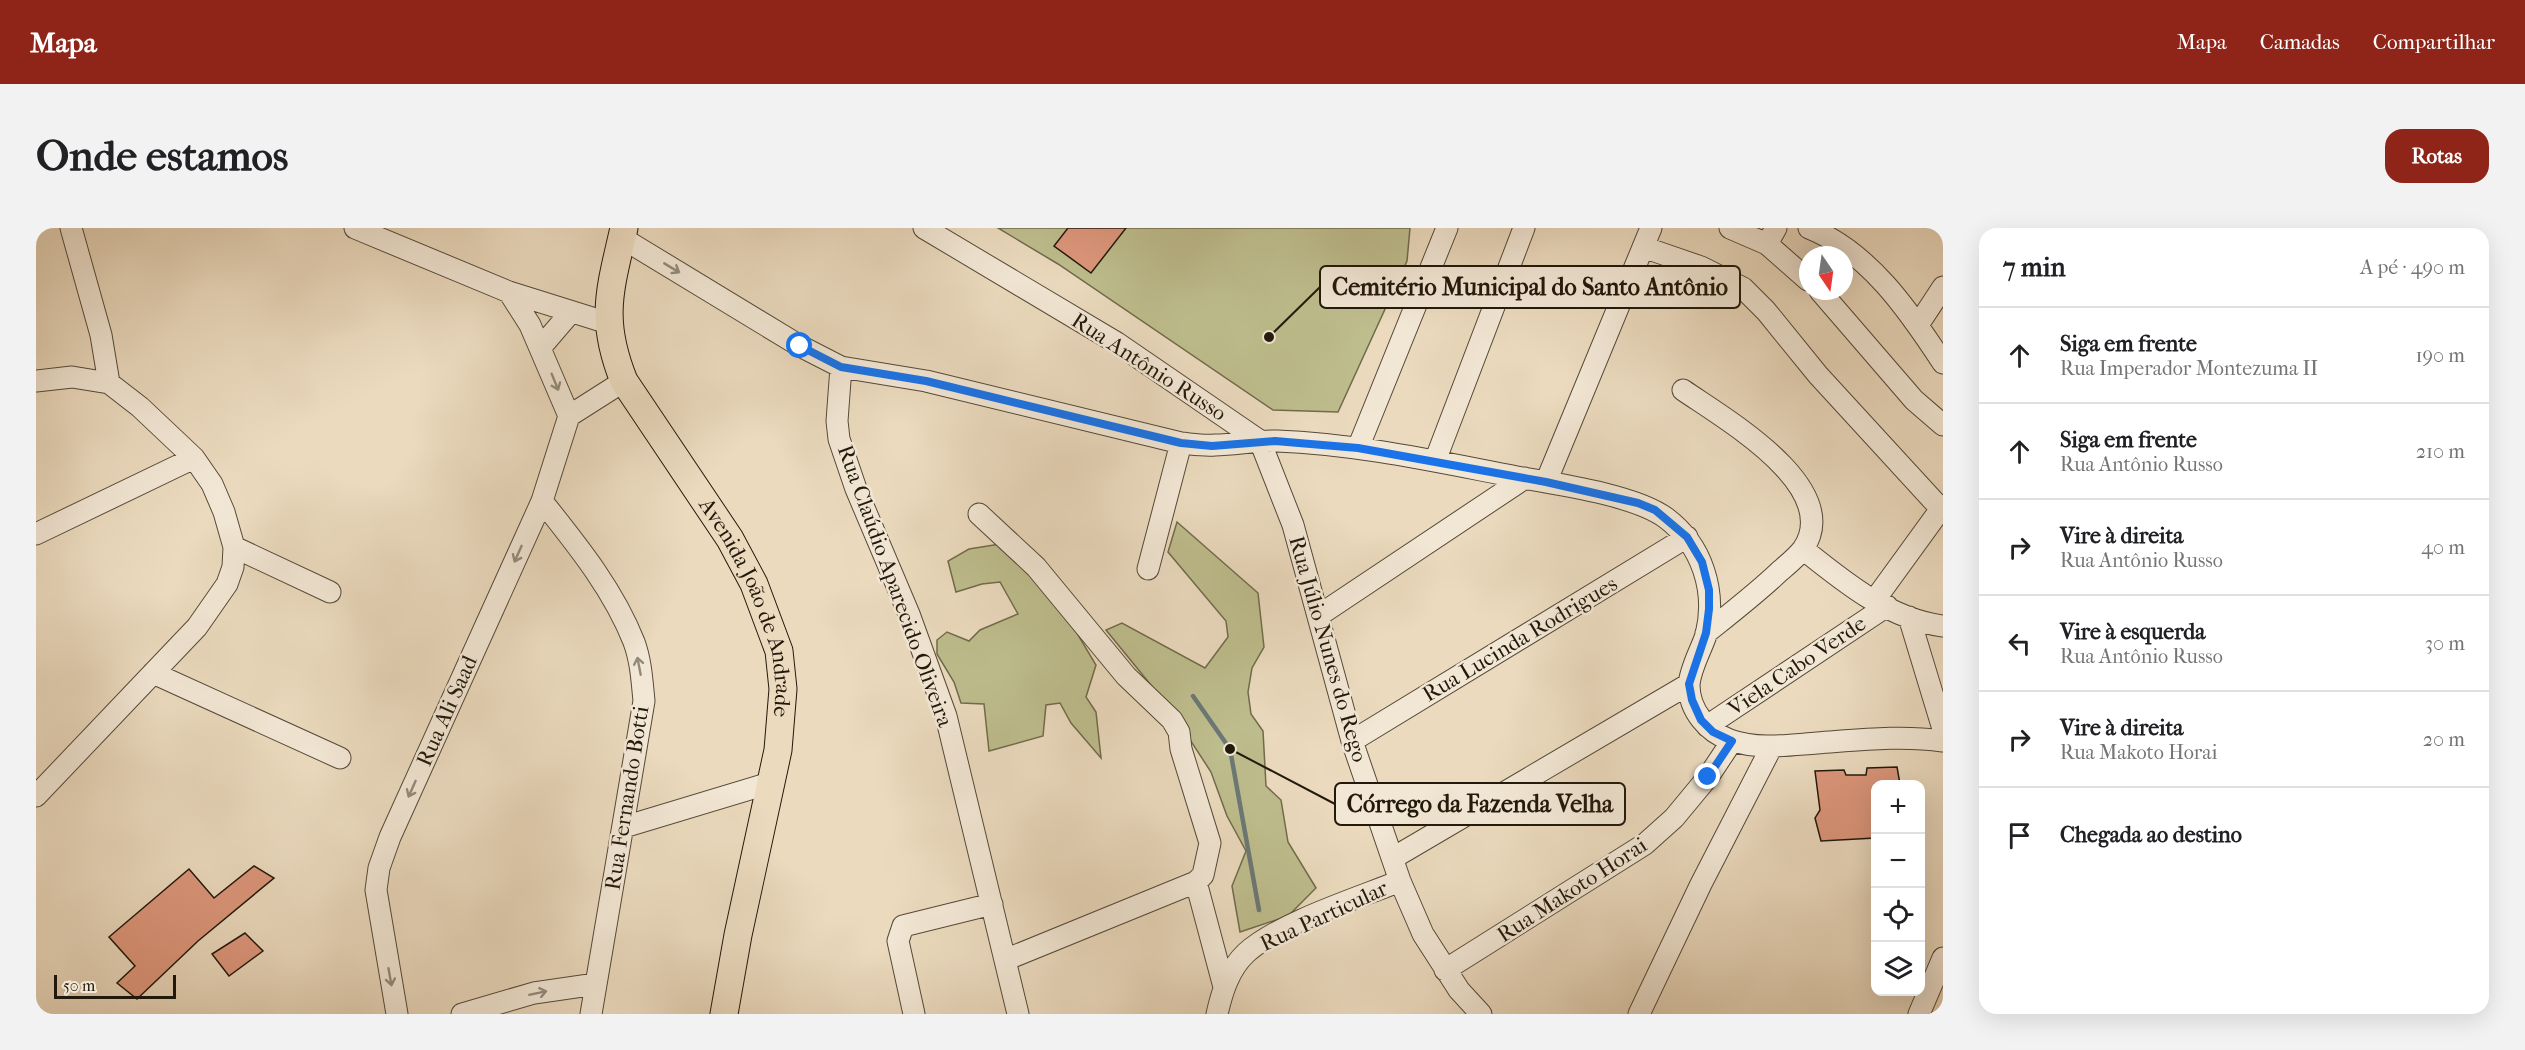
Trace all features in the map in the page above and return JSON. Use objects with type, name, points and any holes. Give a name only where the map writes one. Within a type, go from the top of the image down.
[{"type":"main road","name":"Avenida João de Andrade","points":[[623,233],[610,293],[608,323],[612,347],[624,381],[730,539],[754,584],[775,639],[783,689],[773,782],[738,935],[724,1014]]},
{"type":"street","points":[[71,228],[101,335],[109,383]]},
{"type":"street","points":[[355,228],[509,292],[608,323]]},
{"type":"street","name":"Rua Antônio Russo","points":[[924,228],[1117,343],[1260,441]]},
{"type":"street","points":[[1358,448],[1447,228]]},
{"type":"street","points":[[1435,461],[1524,228]]},
{"type":"street","points":[[1730,228],[1771,236],[1799,269]]},
{"type":"street","points":[[1809,228],[1823,234],[1852,254],[1883,281],[1943,363]]},
{"type":"street","points":[[623,233],[800,346],[841,367],[926,381],[1181,443],[1212,446],[1260,441],[1358,448],[1546,482],[1638,503],[1655,510],[1687,537],[1702,562],[1709,590],[1706,633],[1689,684],[1692,700],[1701,720],[1713,732],[1732,741],[1772,746],[1871,739],[1943,741]]},
{"type":"street","points":[[1546,482],[1647,238],[1743,288],[1767,311],[1825,383],[1942,507],[1881,604]]},
{"type":"street","points":[[1918,326],[1943,288]]},
{"type":"street","points":[[509,292],[530,325],[569,416],[624,381]]},
{"type":"street","points":[[1828,300],[1914,400],[1943,425]]},
{"type":"street","points":[[540,347],[571,312]]},
{"type":"street","name":"Rua Claúdio Aparecido Oliveira","points":[[841,367],[837,421],[839,439],[856,489],[932,673],[946,716],[1018,1014]]},
{"type":"street","points":[[36,381],[72,377],[109,383],[140,407],[194,458],[219,496],[234,547],[233,567],[227,584],[196,627],[36,796]]},
{"type":"street","points":[[1683,390],[1756,442],[1795,478],[1806,495],[1810,510],[1808,536],[1803,549],[1767,584],[1706,633]]},
{"type":"street","name":"Rua Ali Saad","points":[[397,1014],[377,900],[379,868],[390,837],[542,501],[569,416]]},
{"type":"street","name":"Rua Júlio Nunes do Rego","points":[[1260,441],[1293,525],[1352,741],[1400,881],[1423,934],[1459,990],[1481,1014]]},
{"type":"street","points":[[1148,569],[1181,443]]},
{"type":"street","points":[[36,534],[194,458]]},
{"type":"street","points":[[1318,616],[1525,478]]},
{"type":"street","name":"Rua Fernando Botti","points":[[542,501],[589,561],[613,599],[634,642],[640,665],[644,701],[591,1014]]},
{"type":"street","points":[[979,514],[1036,567],[1126,676],[1172,720],[1179,732],[1181,749],[1210,843],[1203,875],[1196,882],[1005,960]]},
{"type":"street","name":"Rua Lucinda Rodrigues","points":[[1352,741],[1687,537]]},
{"type":"street","points":[[234,547],[330,592]]},
{"type":"street","points":[[1803,549],[1846,583],[1881,604],[1909,617],[1943,626]]},
{"type":"street","name":"Viela Cabo Verde","points":[[1707,726],[1881,604]]},
{"type":"street","points":[[1909,617],[1943,729]]},
{"type":"street","points":[[153,673],[340,758]]},
{"type":"street","points":[[1394,858],[1689,684]]},
{"type":"street","name":"Rua Makoto Horai","points":[[1445,970],[1645,844],[1674,818],[1732,741]]},
{"type":"street","points":[[1639,1014],[1701,884],[1772,746]]},
{"type":"street","points":[[624,827],[773,782]]},
{"type":"street","name":"Rua Particular","points":[[1217,1014],[1224,987],[1246,953],[1274,934],[1400,881]]},
{"type":"street","points":[[1196,882],[1224,987]]},
{"type":"street","points":[[914,1014],[898,941],[903,926],[993,904]]},
{"type":"street","points":[[1919,1014],[1943,958]]},
{"type":"street","points":[[462,1014],[534,993],[596,984]]},
{"type":"shaded area","points":[[998,228],[1410,228],[1407,261],[1338,412],[1273,410],[1058,264]]},
{"type":"shaded area","points":[[1177,522],[1258,593],[1264,647],[1252,668],[1248,692],[1251,714],[1263,731],[1266,786],[1281,800],[1288,842],[1316,888],[1288,916],[1240,932],[1232,886],[1246,851],[1227,816],[1211,772],[1168,706],[1106,630],[1122,623],[1205,668],[1228,637],[1226,621],[1168,552]]},
{"type":"shaded area","points":[[1000,544],[1062,608],[1096,665],[1086,697],[1096,712],[1101,758],[1071,723],[1060,703],[1046,705],[1043,736],[989,751],[984,704],[961,703],[954,682],[937,654],[937,640],[947,632],[969,641],[980,630],[1018,614],[1000,582],[982,584],[956,592],[948,561],[969,549]]},
{"type":"building","points":[[1068,228],[1126,228],[1091,273],[1054,246]]},
{"type":"building","points":[[1897,767],[1899,780],[1871,780],[1871,838],[1821,841],[1815,818],[1820,810],[1815,771],[1844,770],[1846,775],[1866,775],[1867,768]]},
{"type":"building","points":[[254,866],[274,878],[198,941],[137,999],[117,983],[135,966],[109,937],[189,869],[214,898]]},
{"type":"building","points":[[245,933],[263,951],[229,976],[212,954]]},
{"type":"waterway","points":[[1193,696],[1230,749],[1259,910]]},
{"type":"place","name":"Cemitério Municipal do Santo Antônio","points":[[1269,337]]},
{"type":"place","name":"Córrego da Fazenda Velha","points":[[1230,749]]},
{"type":"route","points":[[800,346],[841,367],[926,381],[1181,443],[1212,446],[1275,441],[1358,448],[1546,482],[1638,503],[1655,510],[1687,537],[1702,562],[1709,590],[1706,633],[1689,684],[1692,700],[1701,720],[1713,732],[1732,741],[1708,777]]}]
